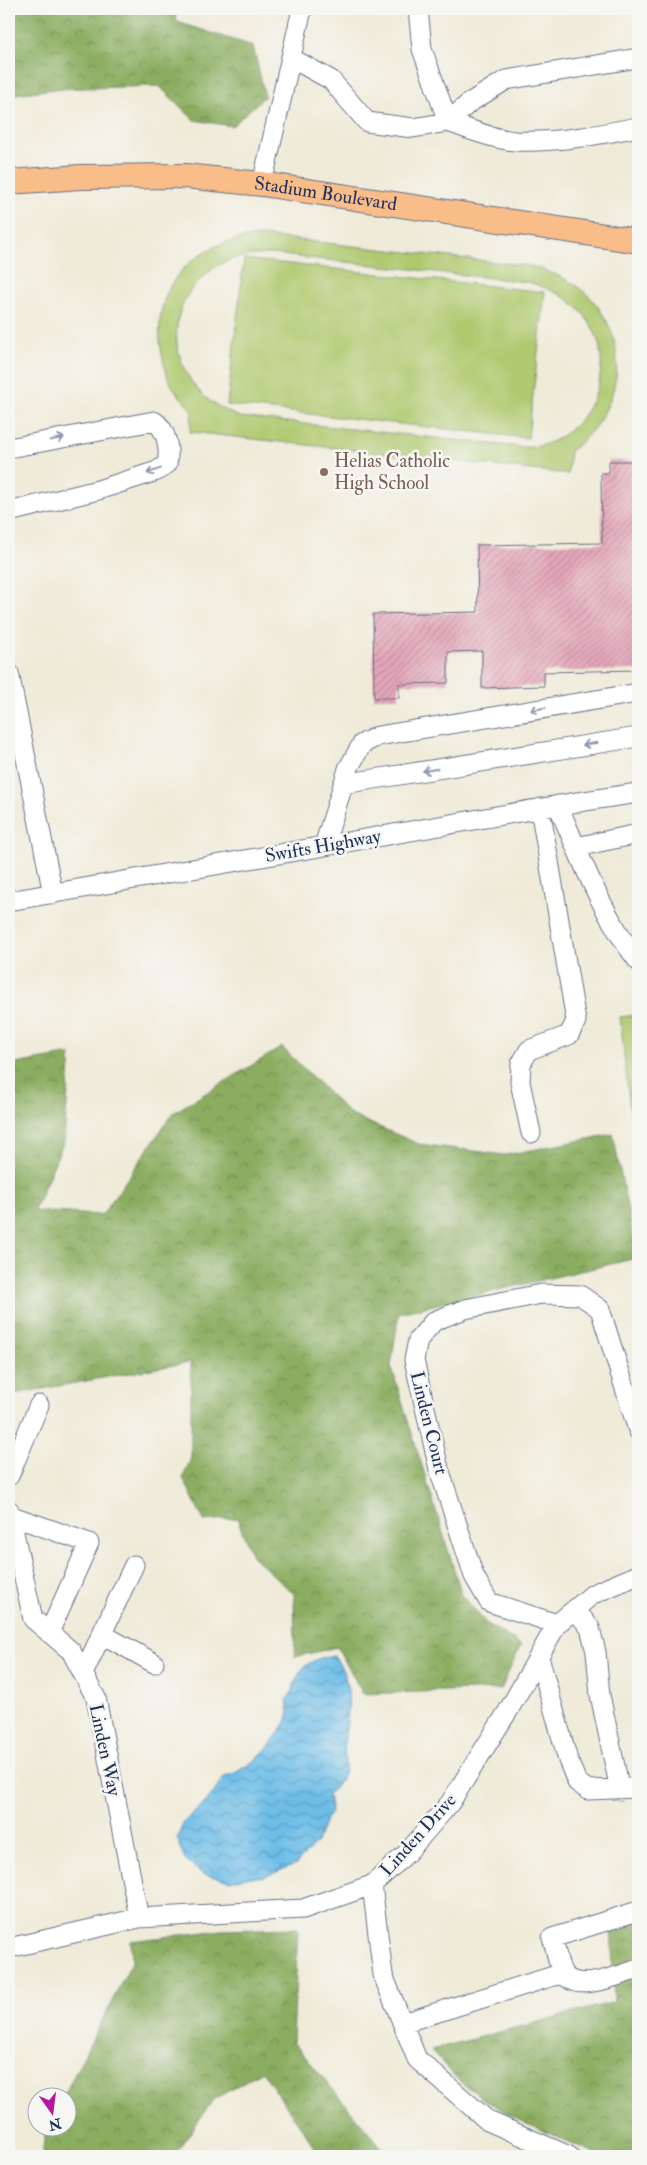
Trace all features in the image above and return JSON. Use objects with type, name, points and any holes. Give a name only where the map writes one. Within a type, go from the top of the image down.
[{"type":"main road","name":"Stadium Boulevard","points":[[9,182],[81,177],[185,176],[262,184],[638,241]]},
{"type":"street","points":[[262,184],[302,9]]},
{"type":"street","points":[[418,9],[422,50],[448,122]]},
{"type":"street","points":[[291,58],[331,80],[367,122],[414,128],[448,122],[479,133],[514,141],[573,139],[638,127]]},
{"type":"street","points":[[448,122],[470,103],[506,80],[638,58]]},
{"type":"street","points":[[9,448],[154,421],[163,429],[168,459],[167,464],[157,471],[98,490],[9,512]]},
{"type":"street","points":[[9,672],[53,894]]},
{"type":"street","points":[[324,846],[348,769],[362,744],[378,736],[638,693]]},
{"type":"street","points":[[343,784],[638,736]]},
{"type":"street","name":"Swifts Highway","points":[[9,901],[638,793]]},
{"type":"street","points":[[549,807],[576,847],[591,886],[624,942],[638,961]]},
{"type":"street","points":[[531,1132],[520,1082],[521,1064],[529,1050],[569,1035],[576,1021],[549,807]]},
{"type":"street","points":[[576,847],[638,834]]},
{"type":"street","name":"Linden Court","points":[[557,1624],[489,1602],[474,1576],[439,1469],[414,1360],[418,1340],[434,1321],[465,1309],[541,1294],[580,1295],[600,1309],[638,1430]]},
{"type":"street","points":[[9,1476],[39,1406]]},
{"type":"street","name":"Linden Way","points":[[9,1510],[33,1619],[71,1651],[96,1698],[139,1918]]},
{"type":"street","points":[[9,1515],[89,1543],[49,1633]]},
{"type":"street","points":[[83,1674],[134,1565]]},
{"type":"street","name":"Linden Drive","points":[[9,1948],[139,1918],[303,1909],[372,1885],[407,1853],[450,1803],[508,1711],[557,1624],[593,1594],[638,1575]]},
{"type":"street","points":[[575,1609],[590,1628],[596,1652],[600,1696],[620,1790]]},
{"type":"street","points":[[102,1634],[154,1663]]},
{"type":"street","points":[[539,1657],[568,1760],[577,1782],[588,1790],[638,1788]]},
{"type":"street","points":[[372,1885],[383,1975],[417,2058],[488,2121],[569,2156]]},
{"type":"street","points":[[638,1911],[552,1938],[563,1973],[577,1983],[594,1982],[638,1969]]},
{"type":"street","points":[[403,2023],[563,1973]]},
{"type":"green space","points":[[9,9],[174,9],[177,22],[253,46],[265,96],[232,126],[194,120],[159,86],[53,89],[9,95]]},
{"type":"green space","points":[[264,236],[531,266],[558,275],[576,286],[596,304],[611,331],[616,350],[617,369],[614,388],[598,423],[570,451],[568,474],[190,432],[192,410],[171,384],[166,373],[161,350],[160,325],[163,303],[172,284],[184,268],[200,255],[219,245],[240,239]],"holes":[[[272,254],[528,282],[556,293],[580,310],[592,327],[599,344],[601,362],[599,381],[584,415],[571,429],[556,439],[539,446],[520,447],[240,417],[214,404],[195,387],[181,360],[178,346],[178,317],[183,303],[191,290],[213,269],[224,262],[240,257]]]},
{"type":"green space","points":[[244,259],[545,292],[528,438],[227,405]]},
{"type":"green space","points":[[638,1015],[638,1109],[630,1110],[620,1017]]},
{"type":"green space","points":[[282,1047],[351,1115],[419,1144],[505,1155],[613,1134],[637,1258],[399,1313],[391,1366],[462,1595],[486,1623],[521,1645],[501,1689],[363,1694],[337,1647],[295,1657],[294,1594],[252,1556],[237,1518],[204,1521],[183,1478],[191,1458],[191,1362],[9,1395],[9,1065],[71,1054],[64,1141],[34,1211],[102,1215],[173,1113]]},
{"type":"green space","points":[[638,1909],[638,2156],[602,2156],[527,2124],[488,2102],[459,2081],[431,2050],[614,2002],[611,1918]]},
{"type":"green space","points":[[298,1928],[293,2042],[389,2156],[321,2156],[262,2071],[213,2100],[174,2156],[42,2156],[44,2138],[78,2138],[78,2088],[68,2088],[132,1962],[131,1941],[221,1930]]},
{"type":"water","points":[[333,1655],[345,1677],[348,1688],[349,1699],[344,1746],[345,1770],[328,1795],[331,1813],[326,1819],[317,1842],[296,1864],[260,1877],[245,1877],[230,1881],[203,1874],[185,1860],[177,1838],[184,1822],[210,1798],[225,1776],[235,1773],[254,1761],[270,1745],[286,1722],[289,1711],[287,1700],[299,1674],[304,1668],[316,1660]]},
{"type":"building","points":[[609,461],[638,461],[638,670],[544,672],[544,686],[482,688],[482,651],[448,652],[448,683],[399,684],[399,698],[374,698],[373,614],[478,612],[477,545],[602,543],[601,473],[609,473]]},
{"type":"place","name":"Helias Catholic High School","points":[[324,472]]}]
